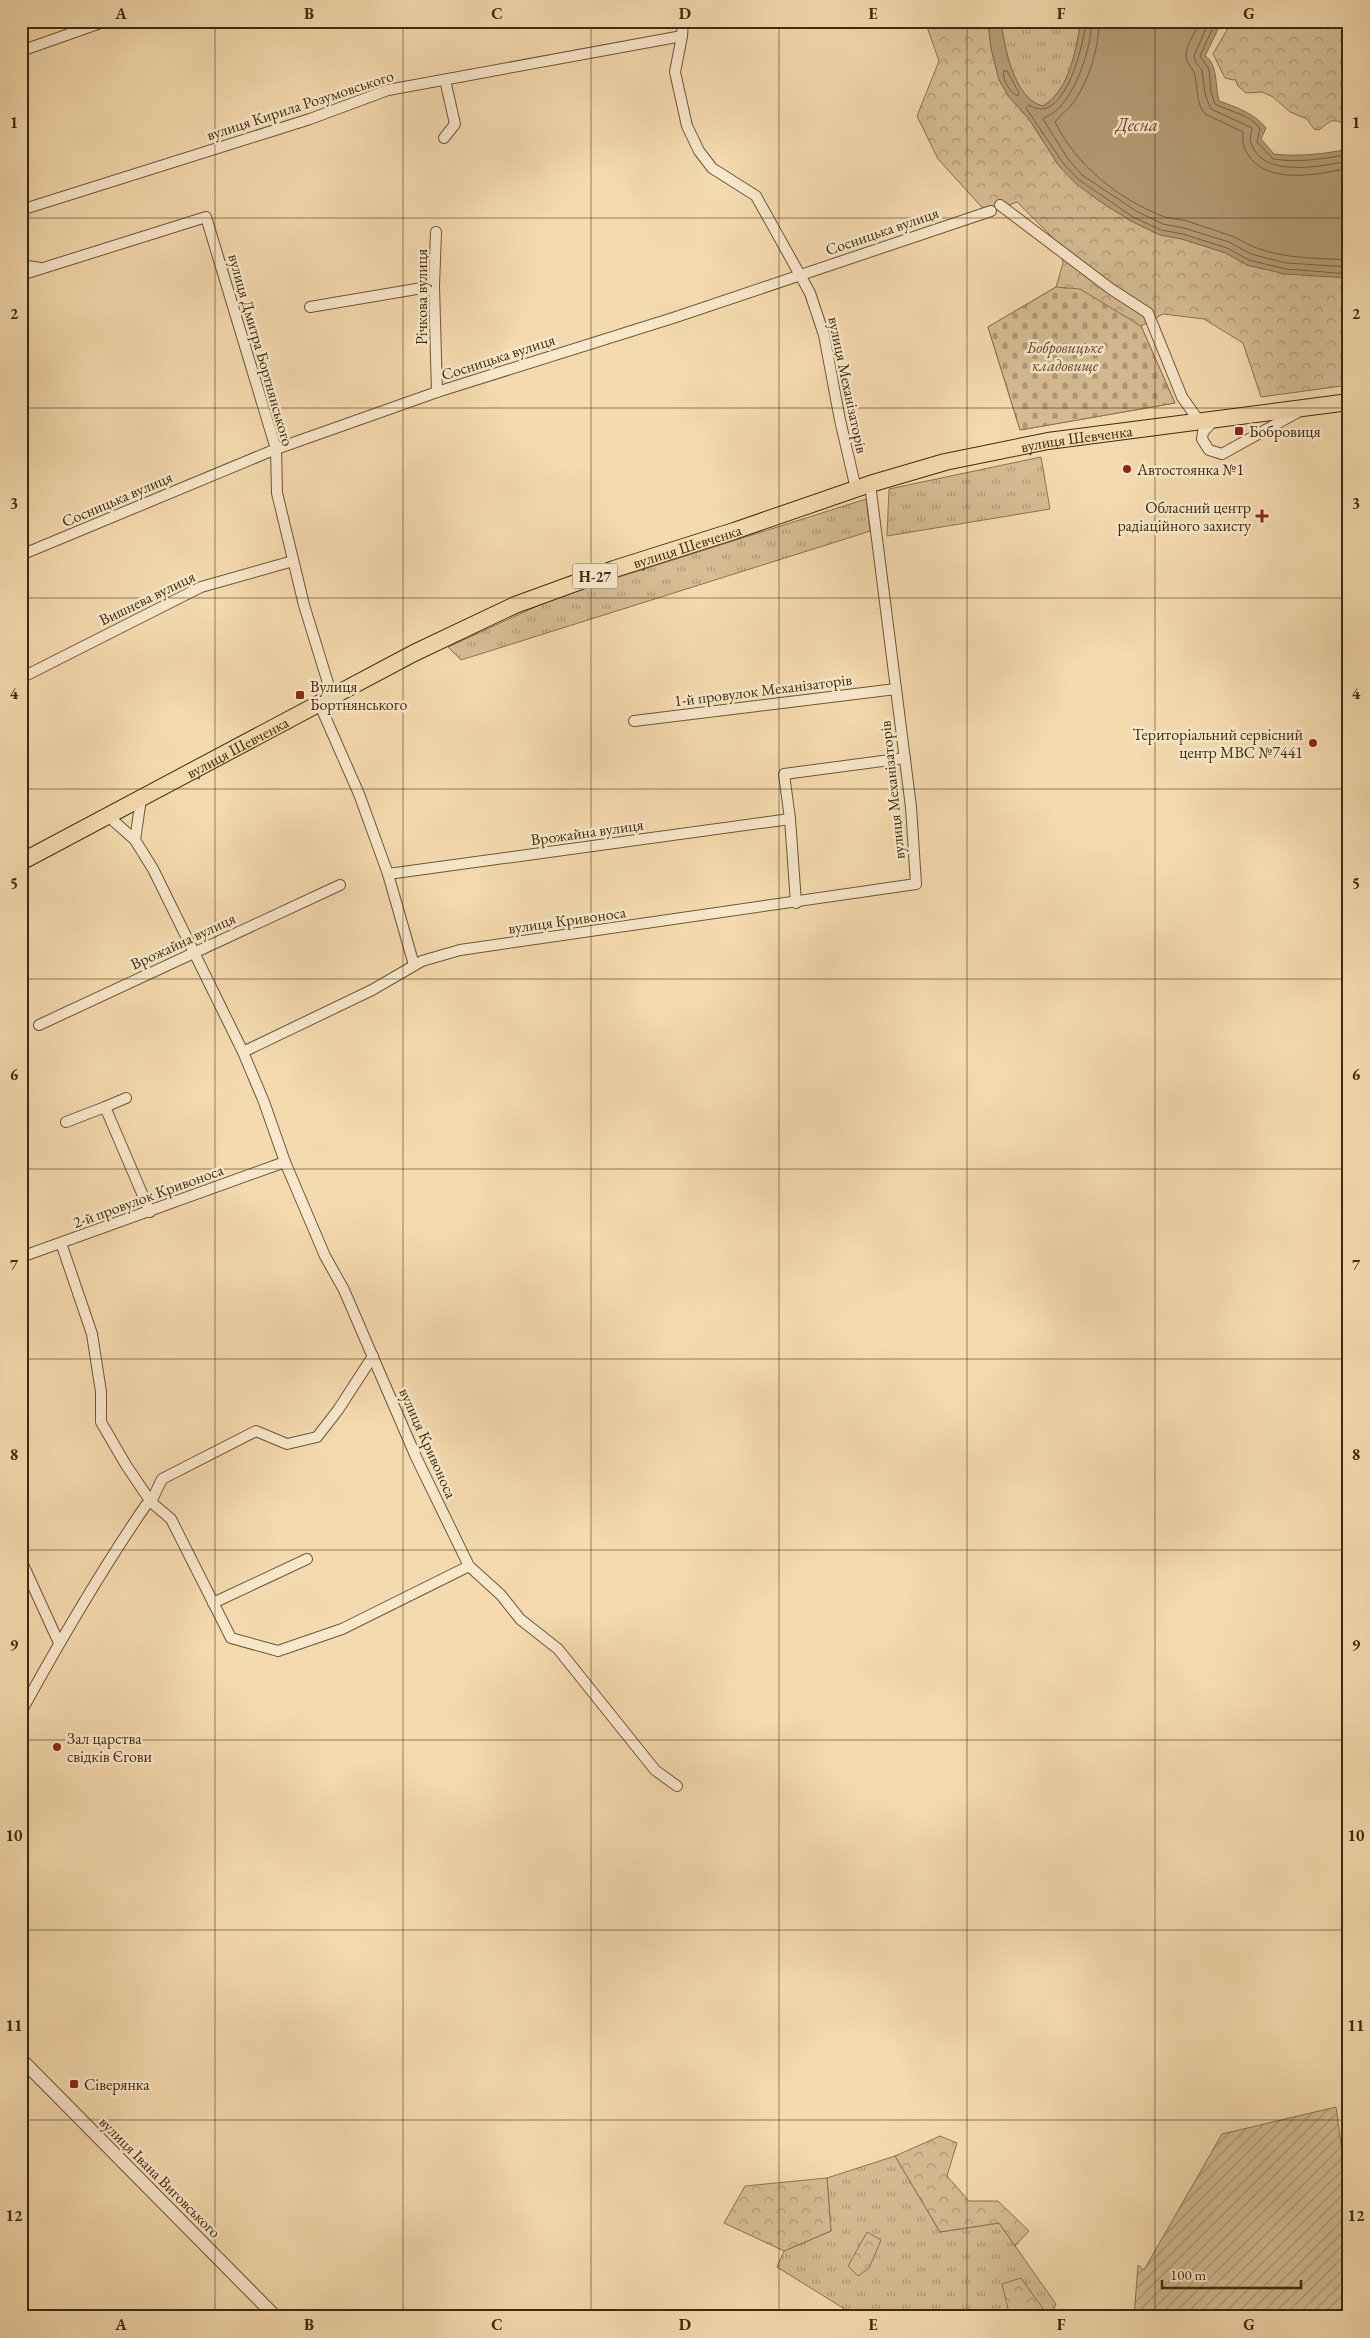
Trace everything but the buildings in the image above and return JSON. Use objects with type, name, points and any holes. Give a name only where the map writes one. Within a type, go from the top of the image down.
[{"type":"main road","name":"вулиця Шевченка","points":[[21,862],[414,653],[515,605],[614,569],[734,531],[863,486],[945,462],[1048,441],[1349,402]]},
{"type":"street","points":[[21,50],[106,21]]},
{"type":"street","name":"вулиця Механізаторів","points":[[683,21],[675,72],[687,126],[695,143],[712,168],[756,196],[810,293],[824,335],[840,420],[863,486],[896,689],[913,831],[916,884]]},
{"type":"street","name":"вулиця Кирила Розумовського","points":[[21,210],[310,119],[388,90],[682,36]]},
{"type":"street","points":[[444,138],[455,124],[445,80]]},
{"type":"street","name":"Сосницька вулиця","points":[[21,555],[276,449],[437,392],[800,275],[996,208],[1148,313],[1182,397],[1207,420]]},
{"type":"street","name":"вулиця Дмитра Бортнянського","points":[[43,268],[206,217],[276,449],[276,493],[304,604],[325,699],[388,874],[414,966]]},
{"type":"street","name":"Річкова вулиця","points":[[436,232],[434,286],[437,392]]},
{"type":"street","points":[[21,265],[43,268]]},
{"type":"street","points":[[21,275],[43,268]]},
{"type":"street","points":[[310,307],[434,286]]},
{"type":"street","points":[[1207,420],[1202,439],[1209,450],[1222,454],[1305,407]]},
{"type":"street","name":"Вишнева вулиця","points":[[21,678],[201,588],[293,561]]},
{"type":"street","name":"1-й провулок Механізаторів","points":[[634,721],[896,689]]},
{"type":"street","points":[[796,902],[790,819],[784,774],[905,758]]},
{"type":"street","points":[[135,840],[141,799]]},
{"type":"street","name":"вулиця Кривоноса","points":[[108,816],[135,840],[152,869],[243,1052],[264,1102],[285,1162],[325,1256],[344,1290],[416,1456],[469,1566],[501,1595],[520,1619],[558,1649],[655,1770],[677,1786]]},
{"type":"street","name":"Врожайна вулиця","points":[[388,874],[790,819]]},
{"type":"street","name":"вулиця Кривоноса","points":[[243,1052],[372,990],[422,961],[460,950],[916,884]]},
{"type":"street","name":"Врожайна вулиця","points":[[39,1025],[340,885]]},
{"type":"street","points":[[66,1122],[126,1098]]},
{"type":"street","points":[[105,1107],[150,1212]]},
{"type":"street","name":"2-й провулок Кривоноса","points":[[21,1258],[285,1162]]},
{"type":"street","points":[[61,1243],[92,1334],[101,1392],[101,1422],[126,1465],[151,1502],[171,1519],[231,1638],[278,1651],[342,1629],[469,1566]]},
{"type":"street","points":[[21,1712],[59,1643],[117,1546],[146,1505],[151,1502],[162,1480],[256,1431],[287,1444],[317,1437],[338,1410],[373,1356]]},
{"type":"street","points":[[213,1603],[307,1559]]},
{"type":"street","points":[[21,1560],[59,1643]]},
{"type":"street","name":"вулиця Івана Виговського","points":[[21,2059],[276,2317]]},
{"type":"green space","points":[[925,21],[988,21],[991,48],[999,80],[1009,97],[1029,119],[1059,166],[1098,200],[1131,221],[1160,235],[1182,239],[1226,253],[1247,265],[1264,269],[1349,278],[1349,385],[1261,397],[1243,343],[1204,319],[1163,314],[1141,326],[1175,403],[1020,430],[988,327],[1056,287],[1063,263],[1058,243],[1017,202],[987,213],[938,159],[917,116],[939,61]]},
{"type":"green space","points":[[1001,21],[1081,21],[1074,56],[1066,79],[1060,90],[1043,106],[1033,102],[1025,94],[1012,71]]},
{"type":"green space","points":[[1232,21],[1349,21],[1349,126],[1333,121],[1319,130],[1314,129],[1307,119],[1290,112],[1273,97],[1262,92],[1246,93],[1238,86],[1235,79],[1225,78],[1213,54]]},
{"type":"green space","name":"Бобровицьке кладовище","points":[[1056,287],[1080,289],[1141,326],[1175,403],[1020,430],[988,327]]},
{"type":"green space","points":[[1041,457],[1050,509],[887,536],[889,489]]},
{"type":"green space","points":[[866,499],[870,531],[461,660],[448,647],[559,596]]},
{"type":"green space","points":[[1336,2107],[1346,2181],[1349,2182],[1349,2317],[1134,2317],[1138,2265],[1144,2270],[1222,2134]]},
{"type":"green space","points":[[940,2136],[957,2143],[947,2176],[969,2201],[998,2201],[1029,2231],[1015,2246],[999,2223],[940,2232],[895,2156]]},
{"type":"green space","points":[[895,2156],[940,2232],[999,2223],[1056,2304],[1050,2317],[850,2317],[851,2313],[777,2267],[784,2251],[831,2231],[827,2178]]},
{"type":"green space","points":[[827,2178],[831,2231],[784,2251],[724,2223],[745,2186]]},
{"type":"green space","points":[[867,2232],[881,2240],[869,2268],[858,2276],[848,2266]]},
{"type":"green space","points":[[1021,2278],[1049,2317],[1010,2317],[1002,2284]]},
{"type":"water","name":"Десна","points":[[988,21],[1001,21],[1012,71],[1025,94],[1033,102],[1043,106],[1060,90],[1066,79],[1074,56],[1081,21],[1222,21],[1205,56],[1209,59],[1214,70],[1219,101],[1256,118],[1266,128],[1261,139],[1274,154],[1312,154],[1349,149],[1349,278],[1285,274],[1247,265],[1226,253],[1182,239],[1160,235],[1131,221],[1098,200],[1075,183],[1059,166],[1029,119],[1009,97],[999,80],[991,48]]},
{"type":"place","name":"Бобровиця","points":[[1239,431]]},
{"type":"place","name":"Автостоянка №1","points":[[1127,469]]},
{"type":"place","name":"Обласний центр радіаційного захисту","points":[[1262,516]]},
{"type":"place","name":"Вулиця Бортнянського","points":[[300,695]]},
{"type":"place","name":"Територіальний сервісний центр МВС №7441","points":[[1313,743]]},
{"type":"place","name":"Зал царства свідків Єгови","points":[[57,1747]]},
{"type":"place","name":"Сіверянка","points":[[74,2084]]}]
